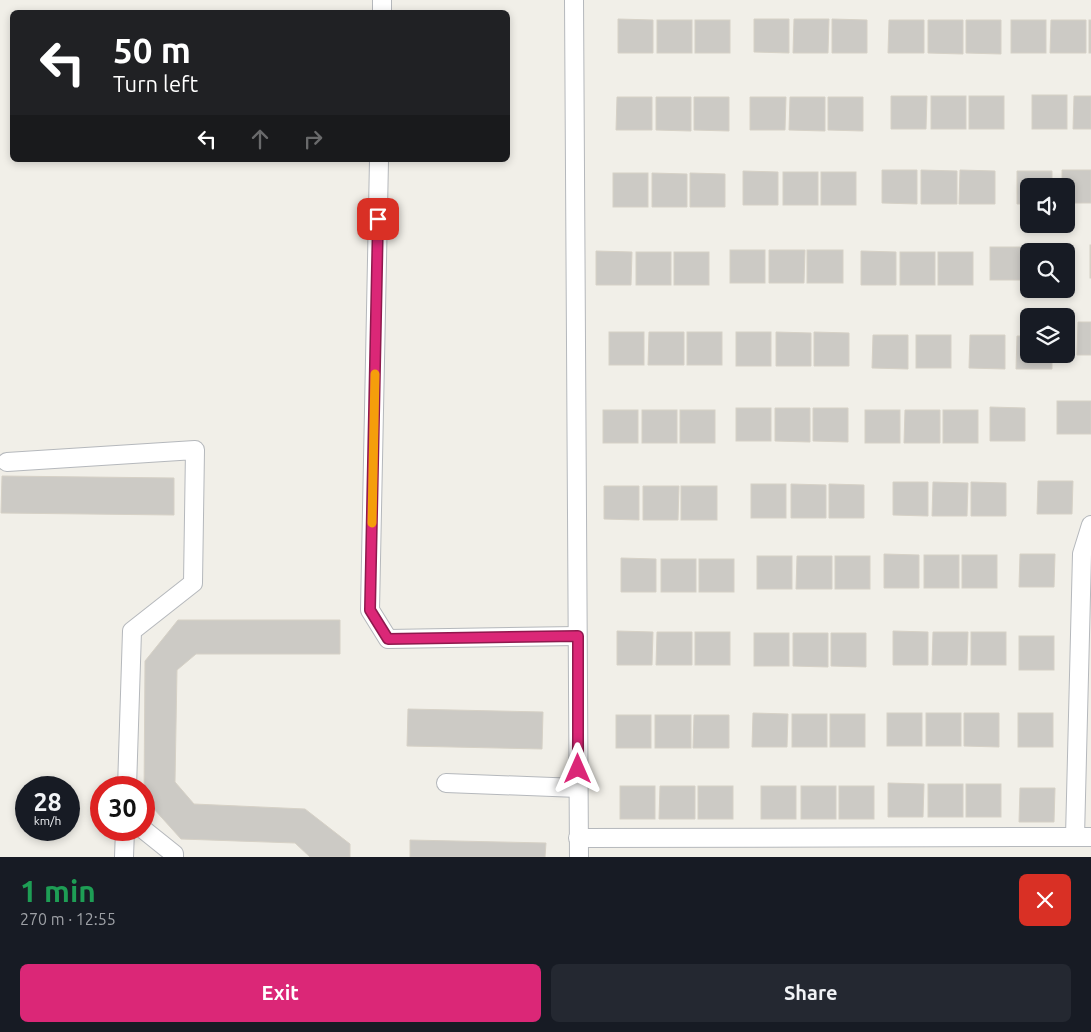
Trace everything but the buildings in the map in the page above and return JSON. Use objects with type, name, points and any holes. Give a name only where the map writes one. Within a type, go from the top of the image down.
[{"type":"street","points":[[574,0],[578,857]]},
{"type":"street","points":[[379,162],[370,610],[388,639],[578,636]]},
{"type":"street","points":[[7,462],[194,450],[193,582],[132,631],[127,776]]},
{"type":"street","points":[[578,838],[1083,837],[1082,554],[1091,525]]},
{"type":"street","points":[[446,783],[578,788]]},
{"type":"street","points":[[155,839],[174,854],[174,857]]},
{"type":"street","points":[[124,857],[125,841]]},
{"type":"slow traffic","points":[[372,523],[375,374]]},
{"type":"route","points":[[378,219],[370,610],[388,639],[578,636],[578,769]]}]
